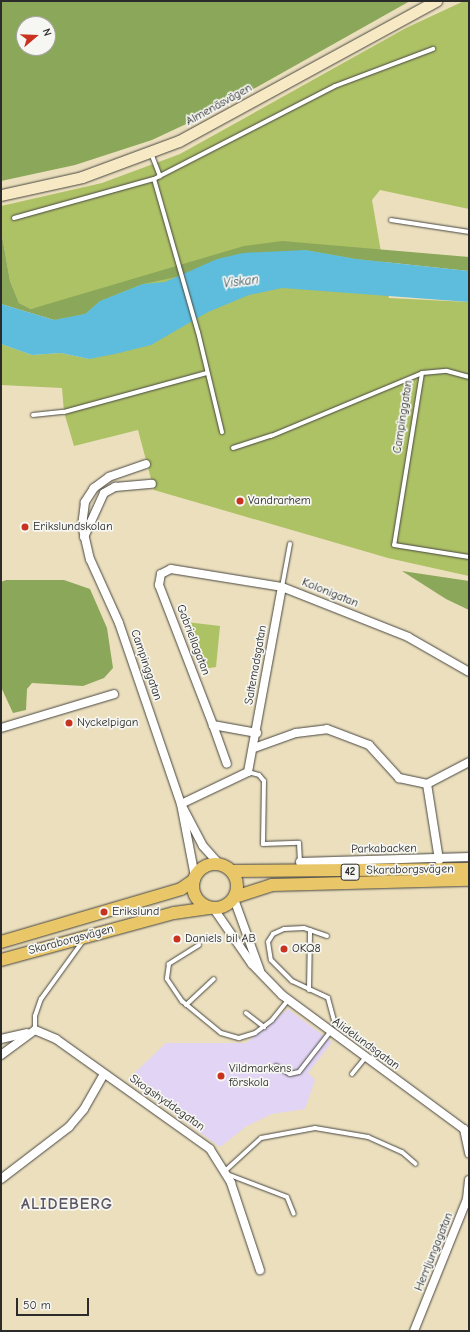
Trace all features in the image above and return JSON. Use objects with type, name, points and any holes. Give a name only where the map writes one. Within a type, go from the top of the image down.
[{"type":"main road","points":[[213,909],[196,897],[194,879],[206,866],[220,864],[232,871],[238,886],[234,898]]},
{"type":"main road","name":"Skaraborgsvägen","points":[[232,871],[469,869]]},
{"type":"main road","name":"Skaraborgsvägen","points":[[1,942],[181,889],[194,879]]},
{"type":"main road","name":"Skaraborgsvägen","points":[[234,898],[272,885],[469,880]]},
{"type":"main road","name":"42","points":[[213,909],[234,898]]},
{"type":"main road","name":"Skaraborgsvägen","points":[[1,960],[90,934],[174,913],[213,909]]},
{"type":"street","name":"Almenäsvägen","points":[[1,195],[82,177],[151,153],[223,119],[436,1]]},
{"type":"street","name":"Campinggatan","points":[[146,464],[109,477],[94,488],[82,511],[84,537],[90,559],[119,623],[181,804],[203,846],[220,864]]},
{"type":"street","points":[[84,537],[104,493],[116,487],[152,484]]},
{"type":"street","name":"Kolonigatan","points":[[171,568],[282,587],[408,637],[469,672]]},
{"type":"street","name":"Gabriellagatan","points":[[171,568],[161,574],[158,585],[228,764]]},
{"type":"street","name":"Saltemadsgatan","points":[[248,772],[257,733],[282,587]]},
{"type":"street","points":[[1,728],[114,694]]},
{"type":"street","points":[[213,725],[257,733]]},
{"type":"street","points":[[254,748],[296,733],[327,729],[369,745],[399,778],[427,784],[469,762]]},
{"type":"street","points":[[181,804],[248,772]]},
{"type":"street","points":[[427,784],[439,860]]},
{"type":"street","name":"Campinggatan","points":[[181,804],[194,879]]},
{"type":"street","name":"Parkabacken","points":[[300,862],[439,860],[469,857]]},
{"type":"street","name":"Alidelundsgatan","points":[[234,898],[260,971]]},
{"type":"street","name":"Alidelundsgatan","points":[[213,909],[260,971],[288,1000],[333,1029],[365,1058],[464,1129],[469,1153]]},
{"type":"street","points":[[1,1039],[31,1031]]},
{"type":"street","points":[[1,1055],[31,1031]]},
{"type":"street","name":"Skogshyddegatan","points":[[31,1031],[57,1040],[201,1141],[226,1172],[260,1270]]},
{"type":"street","points":[[1,1179],[69,1127],[84,1109],[104,1074]]},
{"type":"street","name":"Herrljungagatan","points":[[414,1331],[467,1199],[469,1180]]},
{"type":"lane","points":[[14,218],[154,179],[335,86],[433,49]]},
{"type":"lane","points":[[151,153],[160,176]]},
{"type":"lane","points":[[154,179],[198,332],[222,432]]},
{"type":"lane","points":[[391,220],[469,232]]},
{"type":"lane","points":[[422,373],[447,371],[469,377]]},
{"type":"lane","points":[[33,415],[64,412],[207,373]]},
{"type":"lane","name":"Campinggatan","points":[[233,448],[271,436],[422,373]]},
{"type":"lane","name":"Campinggatan","points":[[422,373],[394,545],[469,557]]},
{"type":"lane","points":[[282,587],[290,544]]},
{"type":"lane","points":[[248,772],[259,775],[264,781],[263,844],[299,843],[300,862]]},
{"type":"lane","points":[[276,1066],[290,1074],[299,1072],[333,1029],[328,998],[308,990],[292,981],[271,960],[268,942],[273,934],[284,929],[310,930],[327,936]]},
{"type":"lane","points":[[308,990],[310,930]]},
{"type":"lane","points":[[31,1031],[41,999],[90,934]]},
{"type":"lane","points":[[199,944],[169,964],[167,971],[170,986],[186,1005],[212,1027],[232,1037],[248,1036],[264,1027],[288,1000]]},
{"type":"lane","points":[[186,1005],[214,979]]},
{"type":"lane","points":[[246,1013],[264,1027]]},
{"type":"lane","points":[[352,1074],[365,1058]]},
{"type":"lane","points":[[294,1214],[287,1197],[226,1172],[261,1138],[315,1128],[368,1137],[402,1152],[416,1164]]},
{"type":"shaded area","name":"Vildmarkens förskola","points":[[288,1009],[332,1042],[308,1073],[315,1080],[305,1109],[272,1114],[247,1126],[220,1147],[127,1080],[166,1043],[246,1043]]},
{"type":"green space","points":[[1,1],[410,1],[216,110],[152,140],[75,165],[1,181]]},
{"type":"green space","points":[[464,1],[469,1],[469,209],[380,190],[372,200],[389,298],[469,302],[469,576],[388,558],[154,490],[138,430],[74,446],[64,412],[62,388],[1,385],[1,344],[32,355],[61,353],[89,359],[44,306],[31,309],[19,303],[10,281],[1,230],[1,206],[102,183],[180,154],[406,28]]},
{"type":"green space","points":[[1,230],[10,281],[19,303],[31,309],[244,246],[282,241],[469,257],[469,271],[356,259],[305,250],[143,284],[100,301],[85,314],[54,320],[1,304]]},
{"type":"green space","points":[[402,571],[469,581],[469,610],[446,599]]},
{"type":"green space","points":[[6,580],[64,580],[90,589],[107,628],[113,668],[104,678],[83,686],[32,683],[27,689],[26,710],[13,713],[1,687],[1,582]]},
{"type":"green space","points":[[186,622],[220,626],[216,667],[203,669]]},
{"type":"water","name":"Viskan","points":[[305,250],[356,259],[469,271],[469,302],[282,288],[249,295],[208,312],[151,345],[115,354],[89,359],[61,353],[32,355],[1,344],[1,304],[54,320],[85,314],[100,301],[143,284],[165,282],[217,259],[243,253]]},
{"type":"place","name":"Vandrarhem","points":[[240,501]]},
{"type":"place","name":"Erikslundskolan","points":[[25,527]]},
{"type":"place","name":"Nyckelpigan","points":[[69,723]]},
{"type":"place","name":"Erikslund","points":[[104,912]]},
{"type":"place","name":"Daniels bil AB","points":[[177,939]]},
{"type":"place","name":"OKQ8","points":[[284,949]]},
{"type":"place","name":"Vildmarkens förskola","points":[[221,1076]]},
{"type":"district","name":"ALIDEBERG","points":[[67,1204]]}]
